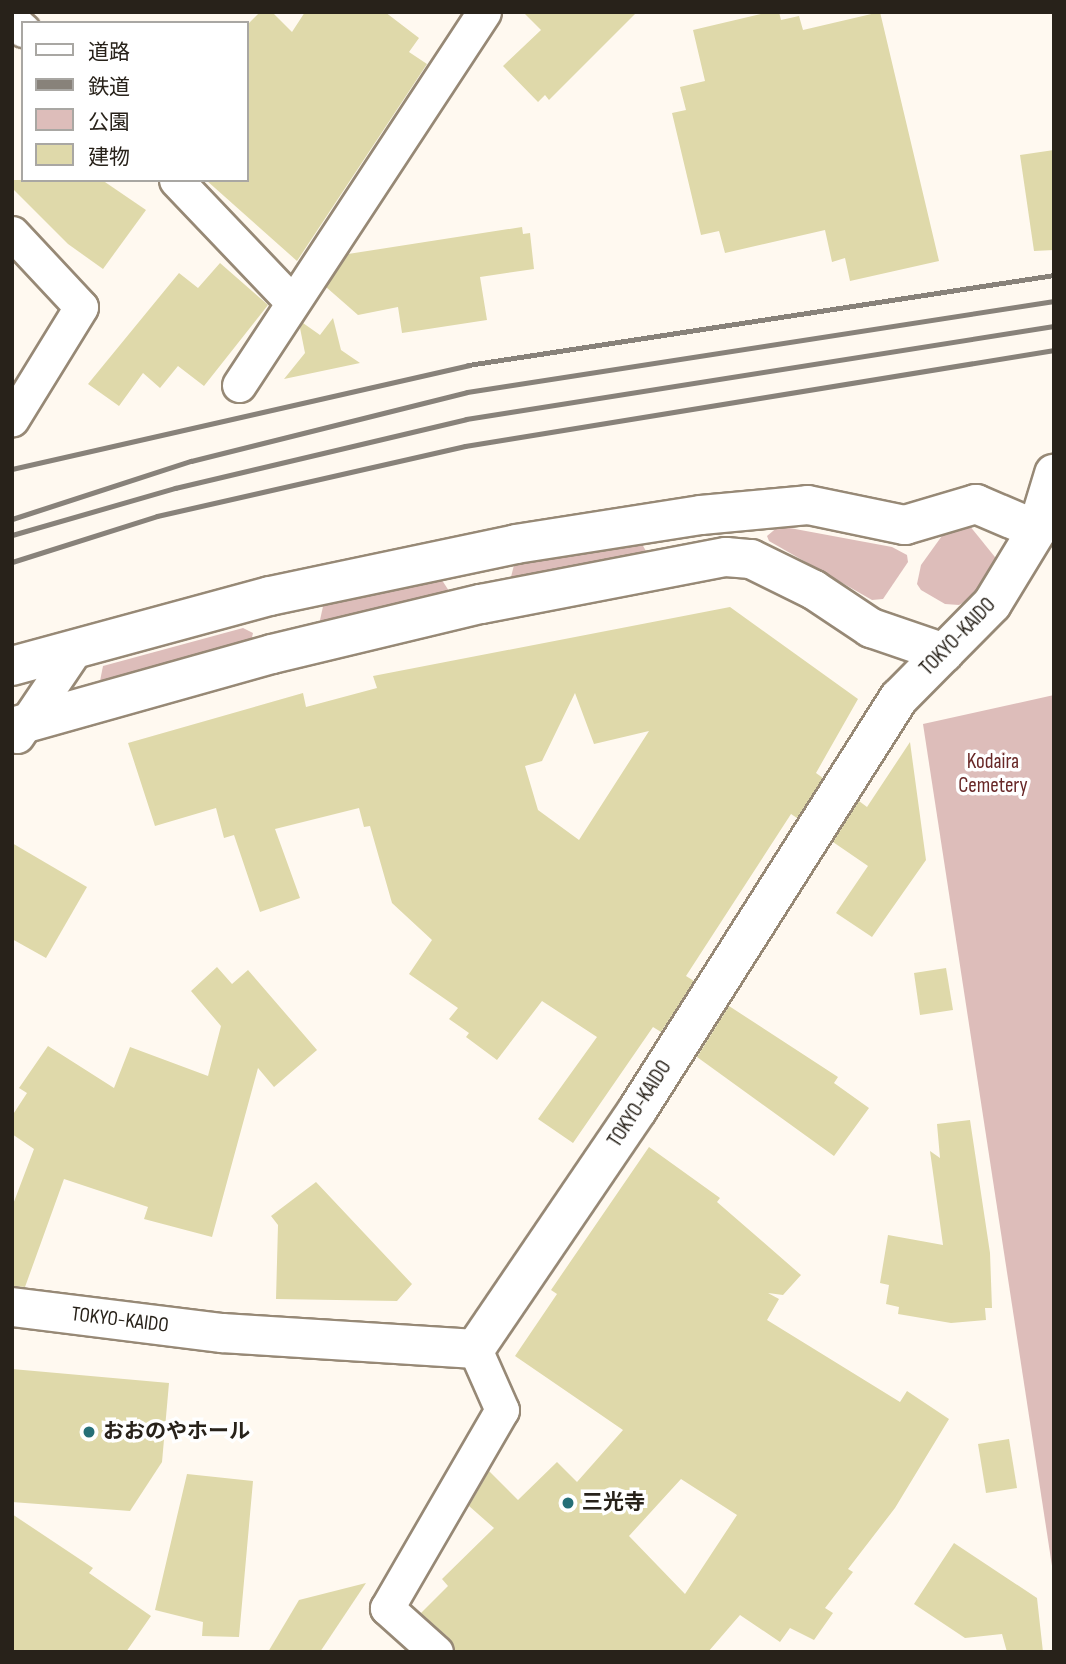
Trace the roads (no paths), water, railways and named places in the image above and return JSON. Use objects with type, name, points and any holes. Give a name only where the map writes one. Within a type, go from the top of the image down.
[{"type":"street","points":[[239,385],[484,12]]},
{"type":"street","points":[[178,182],[292,302]]},
{"type":"street","points":[[12,419],[81,307],[14,240]]},
{"type":"street","name":"TOKYO-KAIDO","points":[[12,1307],[222,1333],[475,1349],[638,1109],[899,698],[992,604],[1037,530],[1054,474]]},
{"type":"street","points":[[12,666],[270,596],[488,549],[701,515],[808,505],[905,525],[976,504],[1037,530]]},
{"type":"street","points":[[17,731],[272,654],[468,607],[726,556],[751,559],[814,590],[871,628],[944,653]]},
{"type":"street","points":[[17,731],[77,647]]},
{"type":"street","points":[[436,1652],[387,1608],[502,1410],[475,1349]]},
{"type":"railway","points":[[12,469],[468,365],[1054,275]]},
{"type":"railway","points":[[12,519],[191,461],[467,392],[1054,301]]},
{"type":"railway","points":[[12,535],[175,488],[466,419],[1054,326]]},
{"type":"railway","points":[[12,562],[157,516],[465,446],[1054,350]]},
{"type":"place","name":"おおのやホール","points":[[89,1432]]},
{"type":"place","name":"三光寺","points":[[568,1503]]},
{"type":"park label","name":"Kodaira Cemetery","points":[[993,774]]}]
